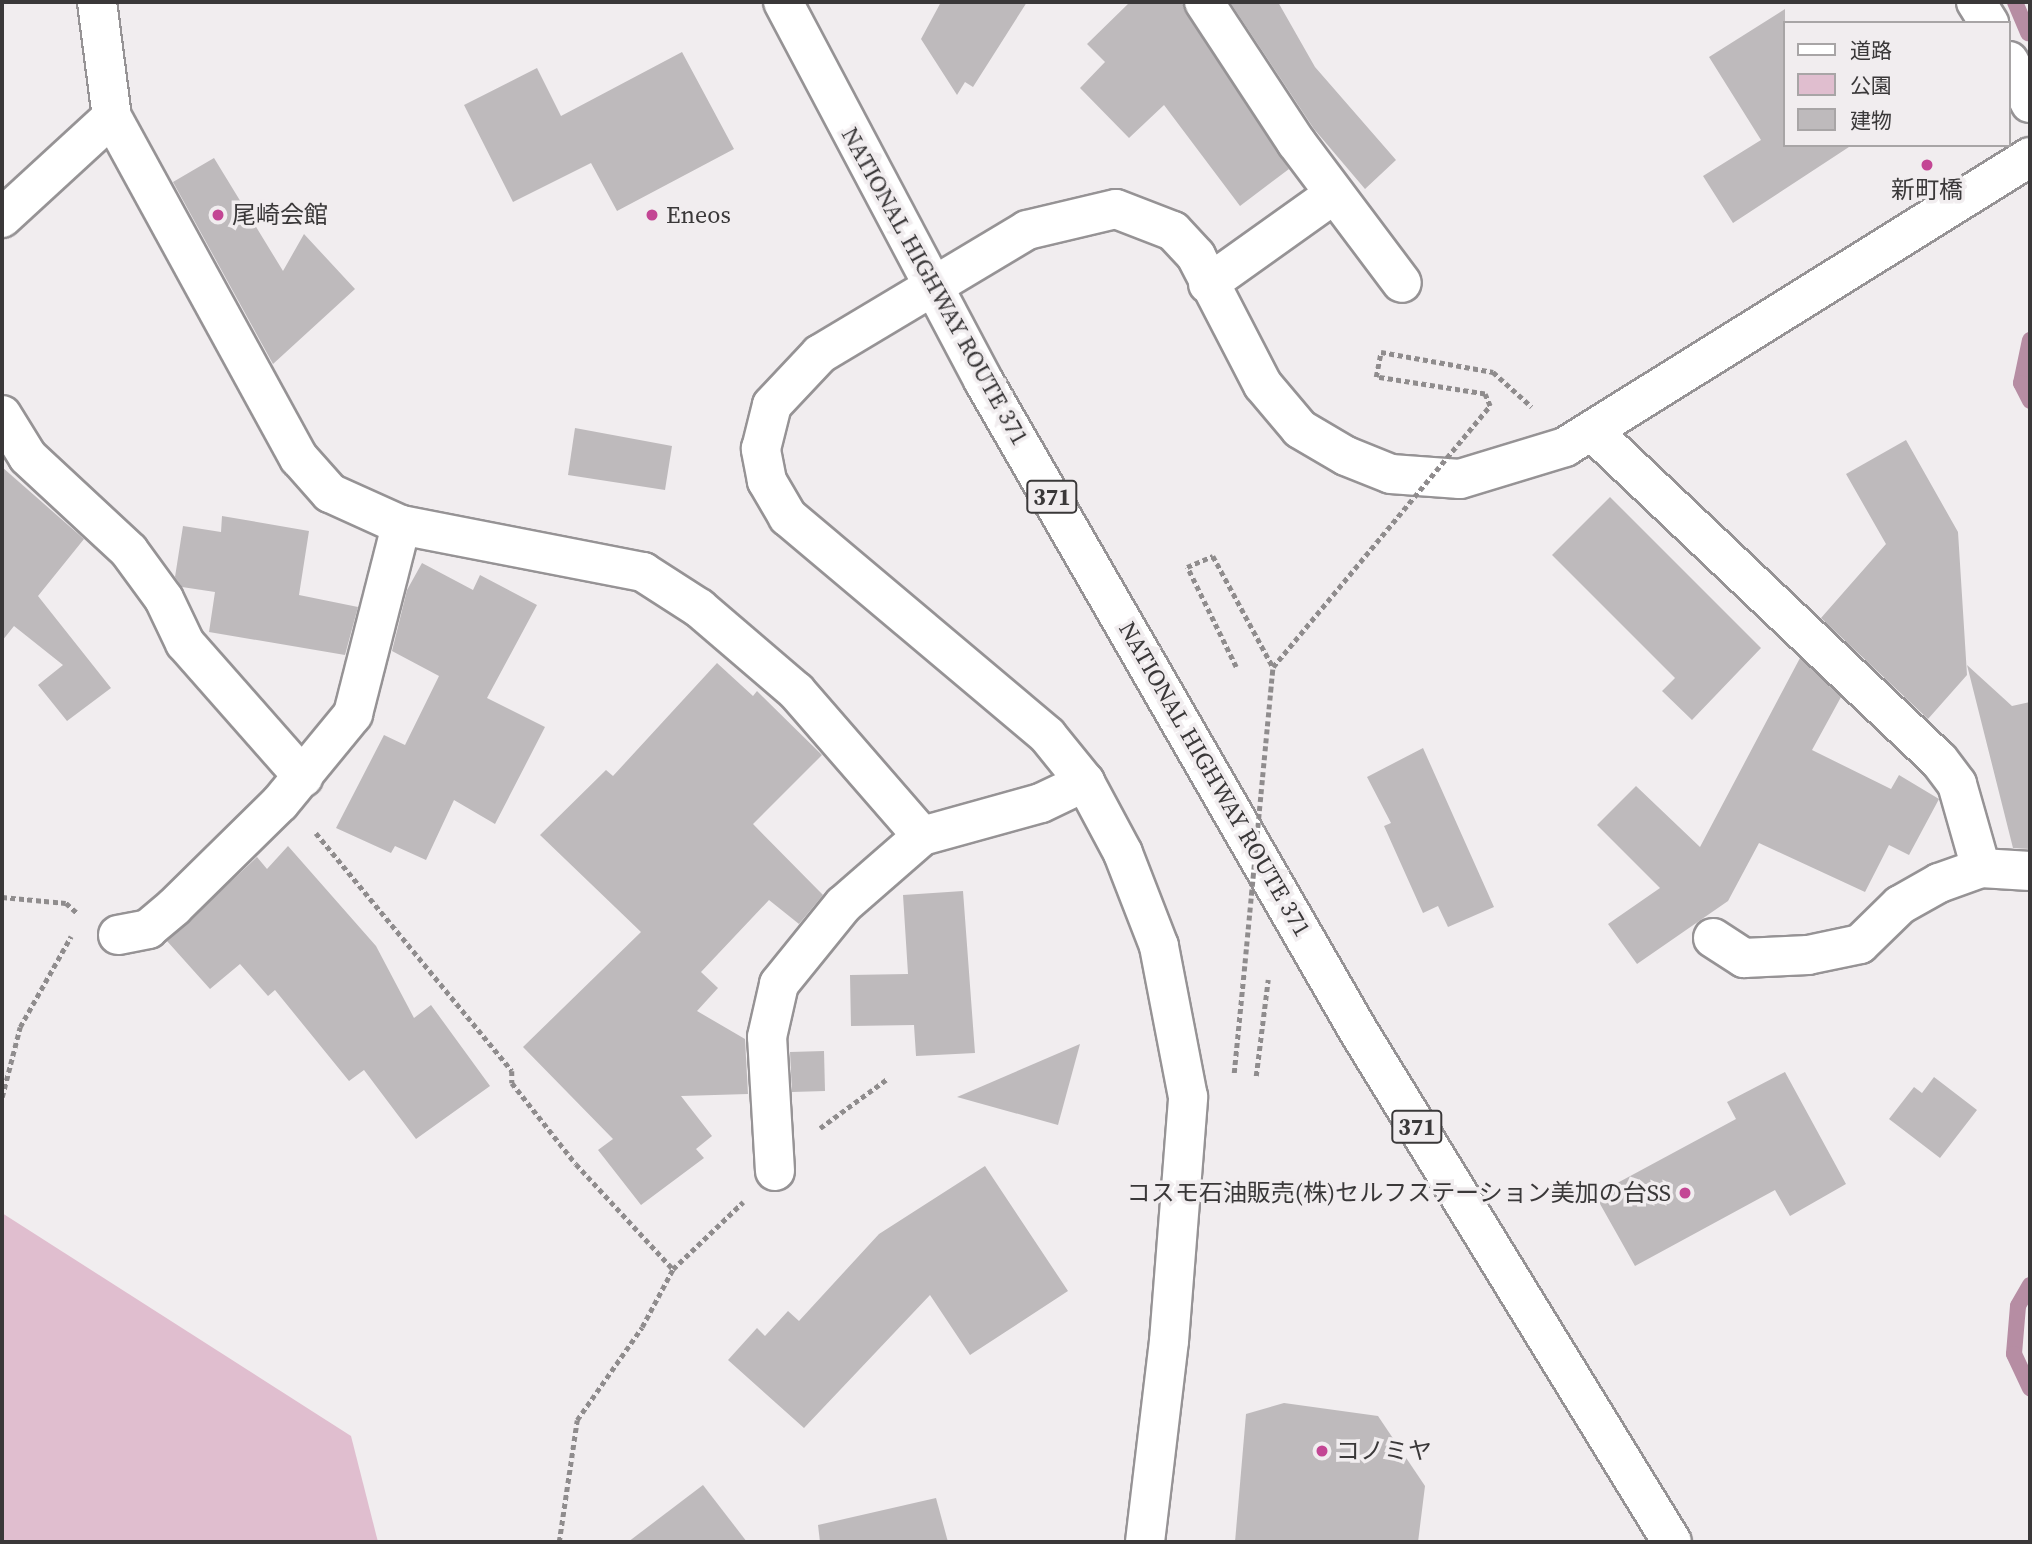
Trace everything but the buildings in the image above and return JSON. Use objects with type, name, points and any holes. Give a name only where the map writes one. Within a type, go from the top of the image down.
[{"type":"main road","points":[[97,2],[112,117],[299,458],[330,493],[401,525],[643,572],[699,608],[796,691],[922,836]]},
{"type":"main road","name":"NATIONAL HIGHWAY ROUTE 371","points":[[783,2],[931,288],[1359,1032],[1672,1542]]},
{"type":"main road","points":[[1204,2],[1334,194],[1402,283]]},
{"type":"main road","points":[[1976,2],[1988,21]]},
{"type":"main road","points":[[2011,65],[2030,103]]},
{"type":"main road","points":[[2,218],[112,117]]},
{"type":"main road","points":[[1145,1542],[1169,1341],[1188,1097],[1159,946],[1123,853],[1085,782],[1047,735],[788,517],[766,481],[761,449],[772,405],[820,354],[1027,230],[1116,209],[1173,231],[1196,256],[1263,385],[1300,429],[1391,474],[1460,479],[1555,451],[1592,431],[2030,157]]},
{"type":"main road","points":[[1209,284],[1334,194]]},
{"type":"main road","points":[[2,415],[28,457],[129,551],[164,599],[185,643],[291,790]]},
{"type":"main road","points":[[1592,431],[1939,760],[1957,784],[1981,868]]},
{"type":"main road","points":[[118,935],[148,929],[291,790],[353,714],[401,525]]},
{"type":"main road","points":[[775,1171],[767,1037],[779,984],[843,905],[922,836],[1041,803],[1085,782]]},
{"type":"main road","points":[[1713,938],[1744,958],[1808,955],[1860,944],[1924,890],[1981,868],[2030,871]]},
{"type":"path","points":[[1273,667],[1490,406],[1485,394],[1376,377],[1381,352],[1493,372],[1535,410]]},
{"type":"path","points":[[1234,1073],[1273,667],[1213,556],[1186,567],[1236,667]]},
{"type":"path","points":[[291,790],[331,848],[512,1071],[512,1083],[576,1164],[673,1269]]},
{"type":"path","points":[[2,897],[66,903],[102,936],[118,935]]},
{"type":"path","points":[[2,1097],[20,1027],[82,917]]},
{"type":"path","points":[[1256,1076],[1268,980]]},
{"type":"path","points":[[559,1542],[577,1420],[642,1327],[673,1269],[840,1110],[887,1079]]},
{"type":"green space","points":[[2,1213],[351,1436],[378,1542],[2,1542]]},
{"type":"waterway","points":[[2015,2],[2028,33]]},
{"type":"waterway","points":[[2030,340],[2021,383],[2030,401]]},
{"type":"waterway","points":[[2030,1285],[2018,1306],[2014,1354],[2030,1388]]},
{"type":"place","name":"新町橋","points":[[1927,165]]},
{"type":"place","name":"尾崎会館","points":[[218,215]]},
{"type":"place","name":"Eneos","points":[[652,215]]},
{"type":"place","name":"コスモ石油販売(株)セルフステーション美加の台SS","points":[[1685,1193]]},
{"type":"place","name":"コノミヤ","points":[[1322,1451]]}]
